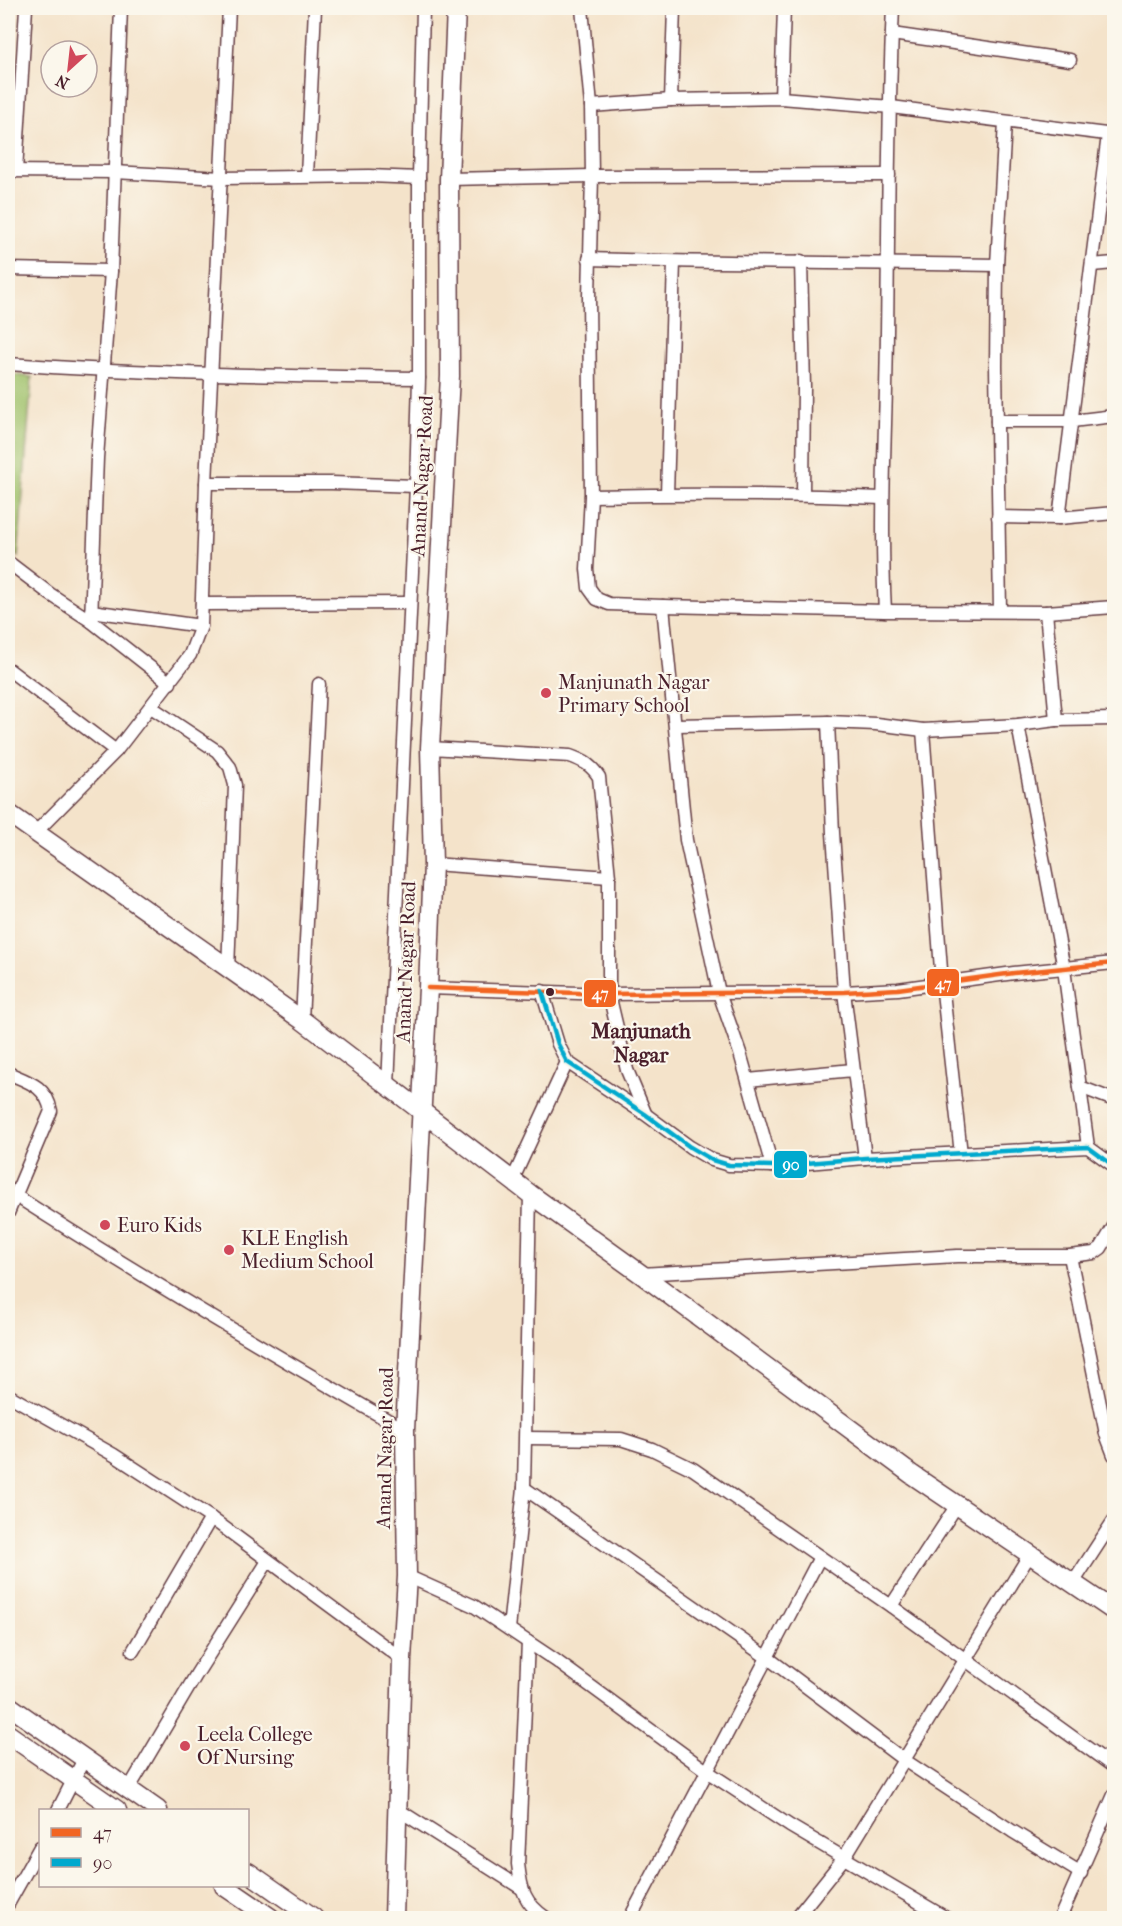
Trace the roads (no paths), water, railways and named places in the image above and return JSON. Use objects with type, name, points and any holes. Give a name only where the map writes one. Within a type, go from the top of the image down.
[{"type":"street","points":[[26,8],[12,171],[114,172],[222,178],[307,176],[419,178]]},
{"type":"street","points":[[91,616],[102,371],[111,271],[121,8]]},
{"type":"street","points":[[34,832],[116,751],[190,655],[201,626],[229,8]]},
{"type":"street","points":[[307,176],[315,8]]},
{"type":"street","points":[[388,1085],[416,486],[423,8]]},
{"type":"street","name":"Anand Nagar Road","points":[[394,1918],[402,1659],[407,1576],[405,1430],[428,988],[433,864],[430,748],[450,376],[449,179],[456,8]]},
{"type":"street","points":[[582,8],[591,106],[592,176],[589,258],[591,496],[588,569],[589,588],[597,599],[609,604],[885,611],[1046,612],[1114,607]]},
{"type":"street","points":[[671,100],[674,8]]},
{"type":"street","points":[[781,98],[784,8]]},
{"type":"street","points":[[885,611],[882,498],[893,8]]},
{"type":"street","points":[[892,34],[1070,60]]},
{"type":"street","points":[[591,106],[671,100],[781,98],[891,107],[1111,135],[1059,518]]},
{"type":"street","points":[[1000,610],[997,265],[1005,122]]},
{"type":"street","points":[[449,179],[889,175]]},
{"type":"street","points":[[589,258],[674,262],[801,261],[997,265]]},
{"type":"street","points":[[801,261],[804,387],[803,495]]},
{"type":"street","points":[[667,494],[674,262]]},
{"type":"street","points":[[1092,265],[1114,263]]},
{"type":"street","points":[[8,269],[111,271]]},
{"type":"street","points":[[8,364],[102,371],[212,375],[419,378]]},
{"type":"street","points":[[997,422],[1114,416]]},
{"type":"street","points":[[206,483],[416,486]]},
{"type":"street","points":[[591,496],[667,494],[882,498]]},
{"type":"street","points":[[998,517],[1059,518],[1114,513]]},
{"type":"street","points":[[8,562],[50,594],[91,616],[170,683]]},
{"type":"street","points":[[202,604],[410,603]]},
{"type":"street","points":[[663,606],[686,840],[719,993],[748,1080],[772,1166]]},
{"type":"street","points":[[1046,612],[1056,720]]},
{"type":"street","points":[[91,616],[201,626]]},
{"type":"street","points":[[8,669],[116,751]]},
{"type":"street","points":[[302,1020],[318,684]]},
{"type":"street","points":[[151,707],[217,751],[230,767],[235,785],[228,970]]},
{"type":"street","points":[[676,725],[828,722],[876,724],[923,730],[1018,725],[1056,720],[1114,719]]},
{"type":"street","points":[[828,722],[844,992],[865,1158]]},
{"type":"street","points":[[1018,725],[1064,969],[1088,1147]]},
{"type":"street","points":[[923,730],[942,983],[961,1154]]},
{"type":"street","points":[[430,748],[570,756],[583,760],[593,767],[599,777],[609,877],[609,994],[627,1070],[645,1114]]},
{"type":"street","points":[[8,813],[302,1020],[512,1181],[911,1474],[1114,1611]]},
{"type":"street","points":[[433,864],[609,877]]},
{"type":"street","points":[[428,988],[609,994],[844,992],[898,989],[1014,973],[1114,963]]},
{"type":"street","points":[[542,991],[558,1044],[567,1062],[712,1160],[729,1165],[772,1166],[865,1158],[1088,1147],[1114,1167]]},
{"type":"street","points":[[512,1181],[567,1062]]},
{"type":"street","points":[[748,1080],[853,1070]]},
{"type":"street","points":[[8,1073],[39,1088],[49,1099],[51,1111],[8,1213]]},
{"type":"street","points":[[1080,1088],[1114,1100]]},
{"type":"street","points":[[509,1629],[524,1488],[530,1194]]},
{"type":"street","points":[[16,1196],[114,1259],[255,1344],[405,1430]]},
{"type":"street","points":[[641,1274],[957,1256],[1070,1256],[1094,1253],[1101,1248],[1114,1226]]},
{"type":"street","points":[[1070,1256],[1106,1434],[1114,1455]]},
{"type":"street","points":[[8,1395],[114,1455],[211,1518],[402,1659]]},
{"type":"street","points":[[526,1438],[621,1439],[652,1449],[693,1469],[891,1606],[1114,1767]]},
{"type":"street","points":[[524,1488],[768,1658],[904,1760],[1081,1873]]},
{"type":"street","points":[[891,1606],[957,1505]]},
{"type":"street","points":[[134,1651],[211,1518]]},
{"type":"street","points":[[1073,1584],[1114,1520]]},
{"type":"street","points":[[796,1918],[844,1858],[1030,1554]]},
{"type":"street","points":[[630,1918],[820,1557]]},
{"type":"street","points":[[128,1790],[267,1561]]},
{"type":"street","points":[[407,1576],[474,1606],[528,1642],[708,1772],[844,1858],[946,1918]]},
{"type":"street","points":[[528,1642],[518,1864],[521,1888],[531,1908],[546,1918]]},
{"type":"street","points":[[8,1705],[156,1809]]},
{"type":"street","points":[[8,1734],[116,1809]]},
{"type":"street","points":[[58,1809],[84,1759]]},
{"type":"street","points":[[1060,1918],[1114,1795]]},
{"type":"street","points":[[397,1809],[521,1888]]},
{"type":"street","points":[[8,1904],[39,1849]]},
{"type":"street","points":[[249,1873],[314,1918]]},
{"type":"street","points":[[225,1887],[271,1918]]},
{"type":"place","name":"Manjunath Nagar Primary School","points":[[546,693]]},
{"type":"place","name":"Euro Kids","points":[[105,1225]]},
{"type":"place","name":"KLE English Medium School","points":[[229,1250]]},
{"type":"place","name":"Leela College Of Nursing","points":[[185,1746]]},
{"type":"district","name":"Manjunath Nagar","points":[[641,1043]]}]
